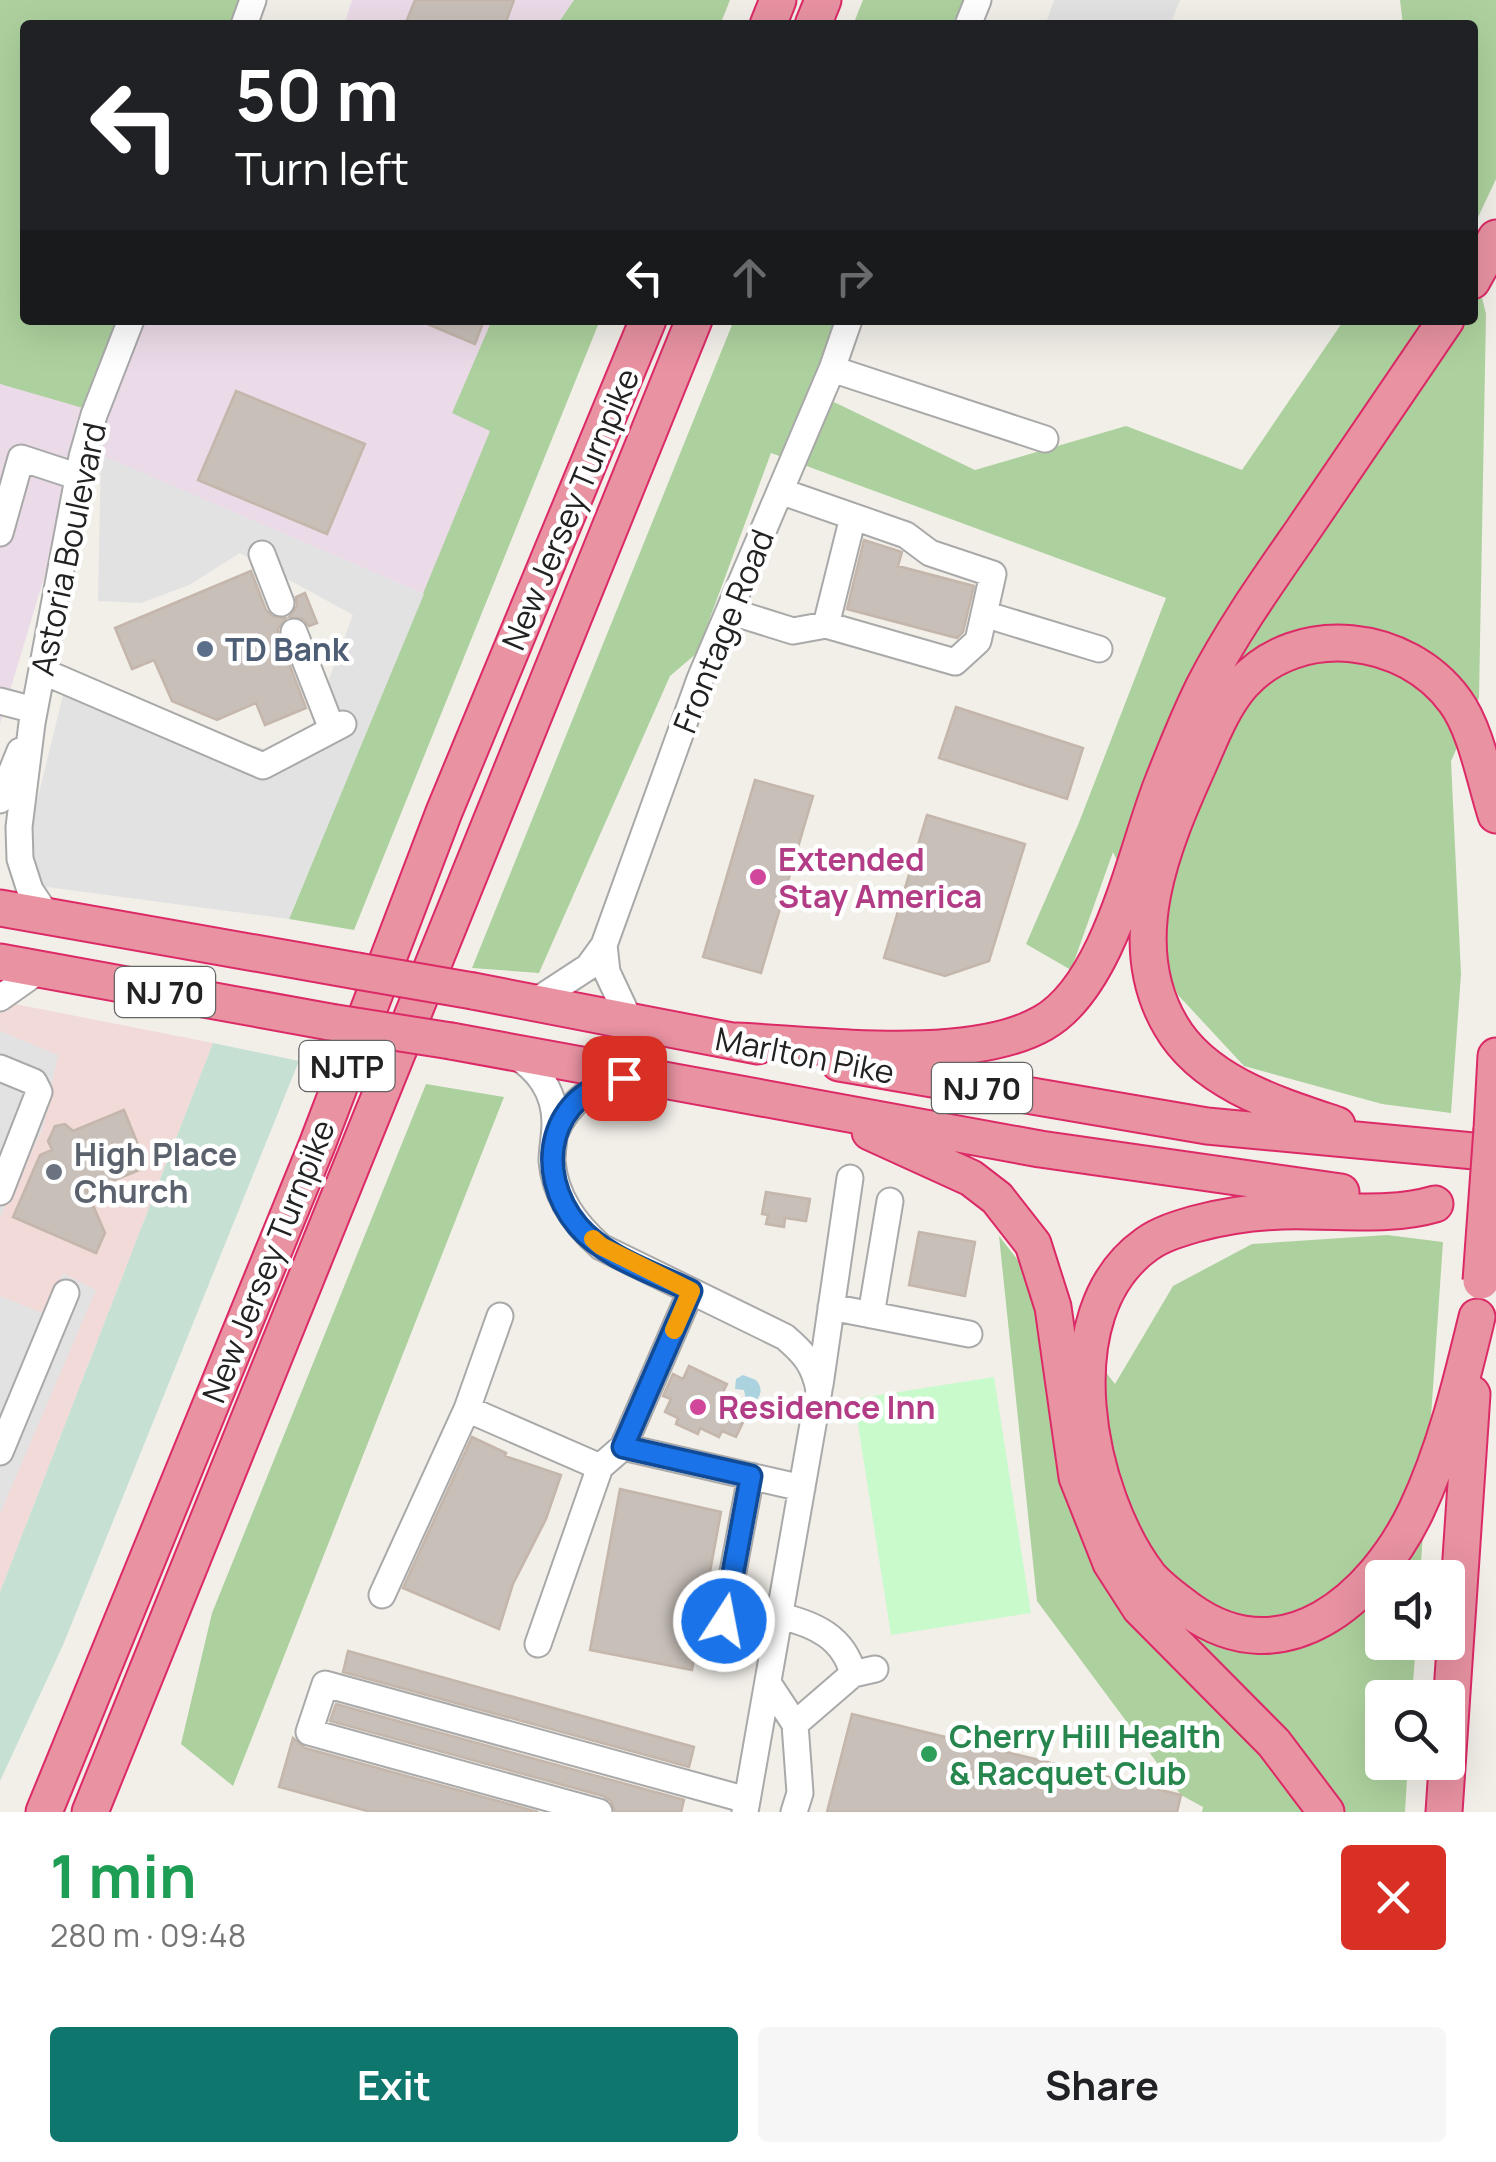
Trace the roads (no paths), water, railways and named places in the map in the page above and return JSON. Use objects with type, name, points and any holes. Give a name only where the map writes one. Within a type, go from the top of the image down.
[{"type":"highway","points":[[1478,270],[1496,238]]},
{"type":"highway","name":"New Jersey Turnpike","points":[[44,1812],[316,1145],[444,812],[646,325]]},
{"type":"highway","name":"New Jersey Turnpike","points":[[90,1812],[692,325]]},
{"type":"highway","points":[[737,1042],[931,1049],[976,1046],[1016,1036],[1044,1023],[1081,991],[1114,920],[1161,788],[1205,683],[1272,576],[1443,325]]},
{"type":"highway","points":[[1390,1144],[1265,1098],[1235,1084],[1188,1050],[1170,1025],[1150,969],[1151,904],[1165,845],[1220,718],[1241,686],[1276,656],[1348,642],[1379,647],[1417,664],[1448,693],[1468,727],[1496,815]]},
{"type":"highway","name":"Marlton Pike","points":[[0,908],[357,970],[862,1068],[1207,1126],[1390,1144],[1494,1142]]},
{"type":"highway","name":"Marlton Pike","points":[[0,962],[1040,1149],[1435,1204],[1496,1209]]},
{"type":"highway","points":[[1444,1812],[1477,1317],[1494,1142],[1496,1056]]},
{"type":"highway","points":[[814,1108],[971,1178],[997,1198],[1016,1220],[1033,1244],[1045,1275],[1053,1307],[1071,1452],[1083,1498],[1111,1563],[1140,1608],[1274,1744],[1326,1812]]},
{"type":"highway","points":[[1435,1204],[1371,1213],[1264,1212],[1214,1219],[1170,1232],[1145,1245],[1123,1267],[1100,1302],[1090,1338],[1086,1372],[1091,1430],[1106,1491],[1128,1542],[1151,1578],[1204,1621],[1241,1635],[1270,1636],[1304,1629],[1336,1612],[1364,1589],[1415,1513],[1450,1423],[1477,1317]]},
{"type":"street","name":"Astoria Boulevard","points":[[48,917],[30,890],[20,859],[19,827],[33,716],[94,414],[129,325]]},
{"type":"street","name":"Frontage Road","points":[[533,1003],[588,967],[604,944],[700,679],[847,325]]},
{"type":"street","points":[[832,369],[1045,439]]},
{"type":"street","points":[[0,534],[21,458],[79,477]]},
{"type":"street","points":[[729,611],[793,631],[826,625],[954,662],[978,641],[994,574],[930,553],[906,535],[780,490]]},
{"type":"street","points":[[826,625],[853,517]]},
{"type":"street","points":[[262,554],[281,603]]},
{"type":"street","points":[[984,614],[1099,650]]},
{"type":"street","points":[[42,671],[263,766],[338,727],[294,632]]},
{"type":"street","points":[[0,701],[33,716]]},
{"type":"street","name":"Astoria Boulevard","points":[[0,800],[33,716]]},
{"type":"street","points":[[604,944],[607,972],[630,1021]]},
{"type":"street","points":[[0,998],[41,969]]},
{"type":"street","points":[[505,1051],[528,1064],[544,1084],[554,1108],[552,1162],[558,1189],[579,1227],[601,1246],[786,1337],[808,1356],[819,1390]]},
{"type":"street","points":[[0,1068],[34,1082],[39,1092],[1,1188]]},
{"type":"street","points":[[555,1133],[571,1107],[588,1092],[617,1079],[648,1077]]},
{"type":"street","points":[[599,1812],[309,1732],[325,1684],[690,1785],[746,1806],[819,1390],[850,1178]]},
{"type":"street","points":[[871,1315],[890,1201]]},
{"type":"street","points":[[538,1644],[600,1467],[623,1447],[691,1291]]},
{"type":"street","points":[[0,1452],[66,1293]]},
{"type":"street","points":[[831,1307],[969,1334]]},
{"type":"street","points":[[382,1595],[467,1409],[500,1316]]},
{"type":"street","points":[[467,1409],[600,1467]]},
{"type":"street","points":[[623,1447],[802,1488]]},
{"type":"street","points":[[717,1657],[751,1476]]},
{"type":"street","points":[[780,1616],[830,1634],[864,1671],[795,1724]]},
{"type":"street","points":[[768,1683],[795,1724],[800,1793],[794,1812]]},
{"type":"water","points":[[743,1375],[760,1386],[760,1395],[753,1403],[746,1400],[744,1390],[735,1389],[736,1379]]},
{"type":"place","name":"TD Bank","points":[[205,649]]},
{"type":"place","name":"Extended Stay America","points":[[758,877]]},
{"type":"place","name":"High Place Church","points":[[54,1172]]},
{"type":"place","name":"Residence Inn","points":[[698,1407]]},
{"type":"place","name":"Cherry Hill Health & Racquet Club","points":[[929,1754]]}]
